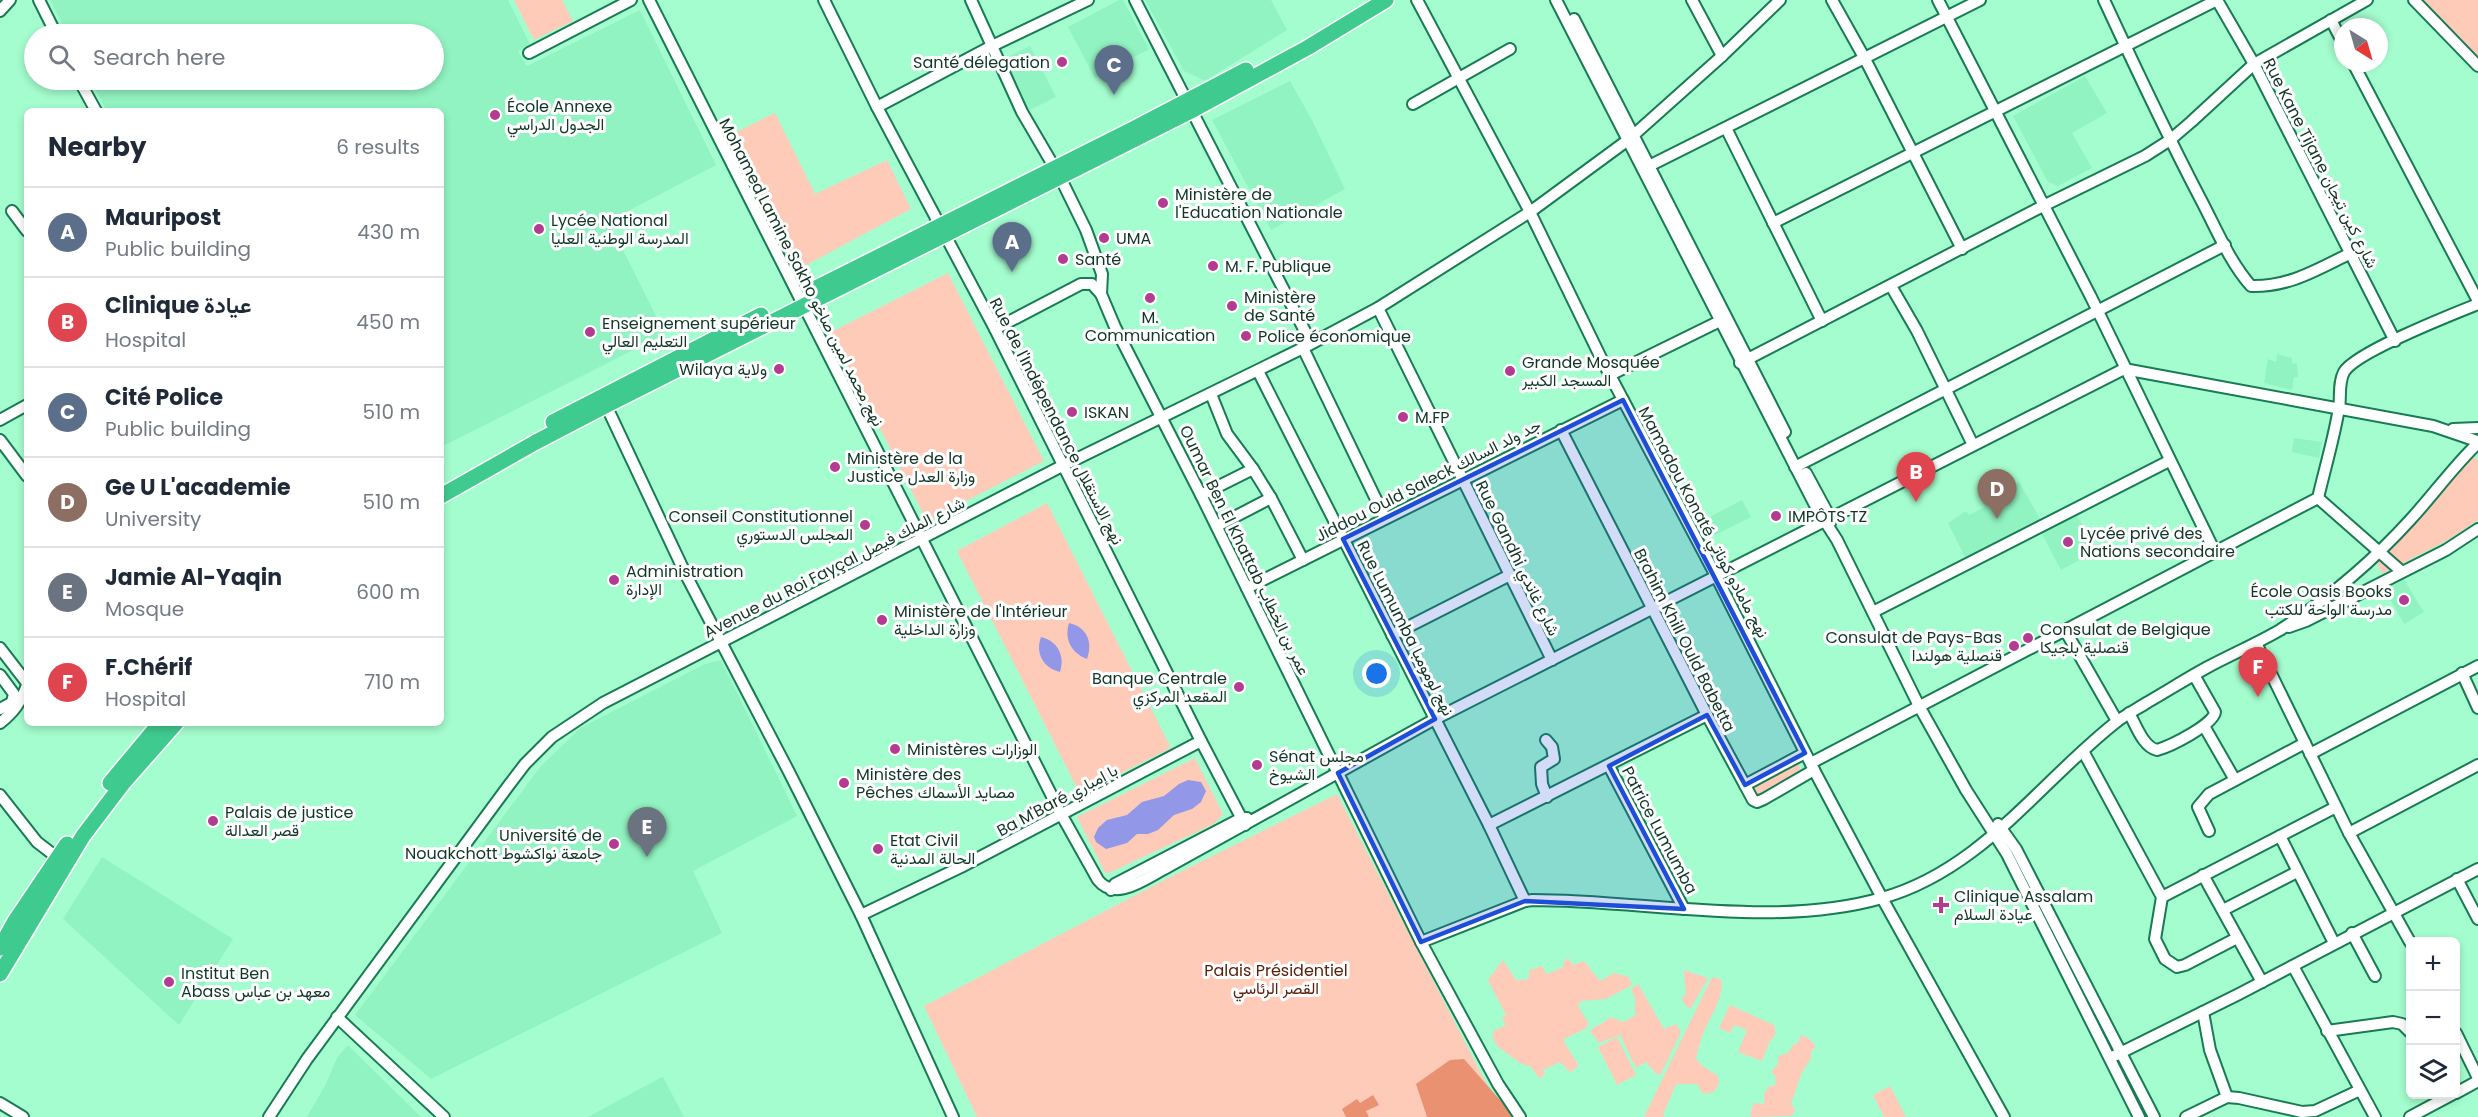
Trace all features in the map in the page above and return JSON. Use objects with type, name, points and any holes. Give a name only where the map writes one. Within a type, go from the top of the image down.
[{"type":"highway","points":[[1190,105],[1370,0]]},
{"type":"highway","points":[[444,484],[495,453],[604,401],[1307,48],[1386,0]]},
{"type":"highway","points":[[444,494],[604,401]]},
{"type":"highway","points":[[0,948],[22,922],[115,777],[158,726]]},
{"type":"highway","points":[[62,861],[124,782],[173,726]]},
{"type":"highway","points":[[0,974],[22,922]]},
{"type":"street","points":[[0,11],[10,0]]},
{"type":"street","points":[[39,0],[51,24]]},
{"type":"street","points":[[529,52],[631,0]]},
{"type":"street","name":"Mohamed Lamine Sakho نهج محمد لمين صاخو","points":[[649,0],[920,539],[1061,814],[1102,886],[1111,890],[1115,884],[1247,820]]},
{"type":"street","name":"Rue de l'Indépendance نهج الاستقلال","points":[[824,0],[877,107],[995,329],[1201,741],[1247,820]]},
{"type":"street","name":"Oumar Ben El Khattab عمر بن الخطاب","points":[[971,0],[1022,112],[1058,172],[1097,258],[1102,274],[1101,294],[1421,942],[1498,1084],[1520,1117]]},
{"type":"street","points":[[877,107],[992,46],[1088,0]]},
{"type":"street","points":[[1135,0],[1190,105],[1307,345],[1385,518]]},
{"type":"street","name":"Mamadou Konaté نهج مامادو كوناتي","points":[[1417,0],[1530,212],[1610,375],[1716,576],[1810,762],[1882,898],[2004,1117]]},
{"type":"street","points":[[1563,0],[1919,706],[1966,790],[1983,814],[2016,849],[2115,1055],[2139,1117]]},
{"type":"street","points":[[1692,0],[1722,56]]},
{"type":"street","name":"Avenue du Roi Fayçal شارع الملك فيصل","points":[[269,1117],[293,1078],[509,785],[545,744],[563,728],[603,703],[722,641],[1062,466],[1211,394],[1378,308],[1530,212],[1631,138],[1780,0]]},
{"type":"street","points":[[1832,0],[1865,59],[1962,249]]},
{"type":"street","points":[[1938,0],[2097,311],[2215,552]]},
{"type":"street","points":[[1646,167],[1980,0]]},
{"type":"street","points":[[2104,0],[2170,140],[2224,244],[2242,276],[2251,286],[2271,286],[2292,281],[2349,254]]},
{"type":"street","points":[[1773,223],[2126,48],[2217,0]]},
{"type":"street","name":"Rue Kane Tijane شارع كين تيجان","points":[[2217,0],[2254,64],[2395,341]]},
{"type":"street","points":[[1744,361],[2043,206],[2145,156],[2170,140],[2254,64],[2367,0]]},
{"type":"street","points":[[2414,0],[2478,66]]},
{"type":"street","points":[[2331,20],[2334,26]]},
{"type":"street","points":[[1413,104],[1510,49]]},
{"type":"street","points":[[1745,785],[1810,762],[2318,498],[2339,408],[2340,383],[2349,365],[2478,302],[2359,72]]},
{"type":"street","points":[[84,90],[94,108]]},
{"type":"street","points":[[1726,128],[1822,321]]},
{"type":"street","points":[[12,211],[24,227]]},
{"type":"street","points":[[1798,465],[2224,244]]},
{"type":"street","points":[[995,329],[1081,284],[1092,284],[1101,294]]},
{"type":"street","points":[[1891,286],[1917,331],[1973,445]]},
{"type":"street","name":"Rue Gandhi شارع غاندي","points":[[1378,308],[1552,660]]},
{"type":"street","points":[[1610,375],[1723,319]]},
{"type":"street","points":[[1247,820],[1435,719],[1716,576],[1828,522],[1973,445],[2124,369],[2446,429],[2478,428]]},
{"type":"street","name":"Rue Lumumba نهج لومومبا","points":[[1257,370],[1490,825],[1525,901]]},
{"type":"street","points":[[1211,394],[1227,434],[1271,498],[1303,560]]},
{"type":"street","name":"Jiddou Ould Saleck جد ولد السالك","points":[[1247,588],[1623,400]]},
{"type":"street","points":[[604,401],[686,574],[861,915],[953,1117]]},
{"type":"street","points":[[0,420],[24,407]]},
{"type":"street","points":[[2446,429],[2478,444]]},
{"type":"street","name":"Brahim Khill Ould Babetta","points":[[1561,430],[1651,609],[1753,800],[1757,802],[1810,762]]},
{"type":"street","points":[[1421,942],[1525,901],[1605,901],[1684,909],[1824,909],[1882,898],[1906,890],[1953,867],[1999,832],[2117,721],[2194,675],[2280,630],[2336,589],[2380,552],[2478,444],[2478,433]]},
{"type":"street","points":[[0,440],[24,472]]},
{"type":"street","points":[[1873,612],[2169,461]]},
{"type":"street","points":[[1201,495],[1253,469]]},
{"type":"street","points":[[1217,526],[1271,498]]},
{"type":"street","points":[[2318,498],[2401,571]]},
{"type":"street","points":[[2280,630],[2306,621],[2446,550],[2478,529]]},
{"type":"street","points":[[1392,635],[1510,575]]},
{"type":"street","points":[[2065,630],[2117,721]]},
{"type":"street","points":[[2256,643],[2349,833],[2408,937]]},
{"type":"street","points":[[0,648],[24,680]]},
{"type":"street","points":[[2310,754],[2478,666]]},
{"type":"street","points":[[2462,673],[2478,708]]},
{"type":"street","points":[[0,675],[17,700]]},
{"type":"street","points":[[2130,713],[2151,749],[2157,750],[2204,726],[2213,719],[2215,712],[2194,675]]},
{"type":"street","points":[[0,723],[13,713],[24,689]]},
{"type":"street","points":[[0,709],[17,700]]},
{"type":"street","points":[[1490,825],[1707,715]]},
{"type":"street","points":[[2204,726],[2235,780]]},
{"type":"street","points":[[1546,740],[1552,747],[1554,759],[1541,767],[1546,797]]},
{"type":"street","name":"Ba M'Baré با إمباري","points":[[861,915],[960,867],[1201,741]]},
{"type":"street","points":[[2209,831],[2199,807],[2209,794],[2304,743]]},
{"type":"street","points":[[2083,751],[2162,897],[2155,939],[2165,959],[2177,967],[2185,965],[2237,938]]},
{"type":"street","points":[[2349,833],[2478,765]]},
{"type":"street","name":"Patrice Lumumba","points":[[1609,766],[1684,909]]},
{"type":"street","points":[[0,795],[37,842],[62,861]]},
{"type":"street","points":[[2162,897],[2336,807]]},
{"type":"street","points":[[2280,836],[2334,943]]},
{"type":"street","points":[[2115,1055],[2262,982],[2478,868]]},
{"type":"street","points":[[2223,910],[2297,872]]},
{"type":"street","points":[[2204,875],[2262,982]]},
{"type":"street","points":[[2457,879],[2478,919]]},
{"type":"street","points":[[0,930],[22,922]]},
{"type":"street","points":[[2352,933],[2374,976]]},
{"type":"street","points":[[2293,966],[2375,1117]]},
{"type":"street","points":[[2203,1012],[2210,1050],[2227,1097]]},
{"type":"street","points":[[338,1017],[444,1117]]},
{"type":"street","points":[[2328,1030],[2393,1022],[2402,1024],[2406,1028]]},
{"type":"street","points":[[2460,1042],[2478,1080],[2460,1089]]},
{"type":"street","points":[[2115,1055],[2154,1117]]},
{"type":"street","points":[[2186,1117],[2210,1103],[2227,1097],[2302,1112],[2315,1111],[2360,1090]]},
{"type":"street","points":[[2410,1117],[2441,1099]]},
{"type":"street","points":[[0,1103],[23,1117]]},
{"type":"highlighted area","points":[[1623,400],[1805,753],[1745,785],[1707,715],[1609,766],[1684,909],[1525,901],[1421,942],[1338,773],[1435,719],[1343,539]]},
{"type":"shaded area","points":[[50,0],[508,0],[530,44],[518,51],[527,66],[640,10],[716,165],[607,222],[665,334],[444,445],[444,108],[105,108],[95,90],[444,90],[444,24],[62,24]]},
{"type":"shaded area","points":[[1123,0],[1149,49],[1095,78],[1068,27]]},
{"type":"shaded area","points":[[1145,0],[1271,0],[1287,30],[1205,81],[1184,71]]},
{"type":"shaded area","points":[[1030,46],[1056,97],[1026,112],[1002,60]]},
{"type":"shaded area","points":[[2085,76],[2107,113],[2072,133],[2092,168],[2058,186],[2048,182],[2013,116]]},
{"type":"shaded area","points":[[1290,81],[1312,120],[1345,189],[1271,230],[1212,120]]},
{"type":"shaded area","points":[[2277,354],[2292,358],[2292,363],[2297,364],[2298,377],[2294,377],[2292,390],[2264,383],[2268,359],[2276,362]]},
{"type":"shaded area","points":[[2294,438],[2322,442],[2319,458],[2292,452]]},
{"type":"shaded area","points":[[2019,482],[2042,522],[1967,561],[1948,523],[1966,511],[1969,515],[1985,507],[1982,502]]},
{"type":"shaded area","points":[[1742,500],[1751,517],[1711,537],[1702,521]]},
{"type":"shaded area","name":"Lycée privé des Nations secondaire","points":[[2076,513],[2096,551],[2061,570],[2041,532]]},
{"type":"shaded area","name":"École Oasis Books مدرسة الواحة للكتب","points":[[2403,578],[2424,612],[2404,624],[2384,588]]},
{"type":"shaded area","name":"Université de Nouakchott جامعة نواكشوط","points":[[721,660],[797,816],[693,871],[722,933],[431,1079],[355,1015],[541,766],[580,728],[705,664]]},
{"type":"shaded area","name":"Institut Ben Abass معهد بن عباس","points":[[102,857],[233,939],[179,1025],[63,919]]},
{"type":"shaded area","points":[[348,1045],[421,1117],[307,1117],[326,1084],[337,1058]]},
{"type":"shaded area","points":[[1464,1059],[1515,1117],[1427,1117],[1416,1084],[1450,1060]]},
{"type":"shaded area","points":[[662,1077],[684,1117],[588,1117]]},
{"type":"shaded area","points":[[1373,1095],[1379,1105],[1366,1111],[1369,1117],[1346,1117],[1342,1109],[1357,1099],[1360,1103]]},
{"type":"green space","points":[[514,0],[562,0],[573,21],[534,40]]},
{"type":"green space","points":[[2422,0],[2478,0],[2478,63]]},
{"type":"green space","points":[[775,113],[815,194],[887,160],[911,209],[795,271],[728,136]]},
{"type":"green space","points":[[948,273],[1044,461],[927,521],[831,332]]},
{"type":"green space","points":[[2470,452],[2478,461],[2478,520],[2448,540],[2382,574],[2376,561]]},
{"type":"green space","points":[[1047,503],[1171,748],[1080,794],[957,551]]},
{"type":"green space","points":[[1195,758],[1223,814],[1214,824],[1105,873],[1077,817]]},
{"type":"green space","points":[[1796,760],[1802,772],[1757,795],[1751,784]]},
{"type":"green space","name":"Palais Présidentiel القصر الرئاسي","points":[[1337,794],[1485,1081],[1509,1117],[977,1117],[924,1006],[1172,876]]},
{"type":"green space","points":[[1568,958],[1573,965],[1584,961],[1600,981],[1614,973],[1629,977],[1632,985],[1606,999],[1581,1001],[1578,1006],[1589,1024],[1585,1029],[1564,1039],[1579,1066],[1570,1072],[1560,1062],[1543,1070],[1545,1074],[1540,1079],[1531,1067],[1520,1063],[1497,1046],[1492,1036],[1495,1030],[1506,1025],[1502,1018],[1506,1015],[1488,980],[1503,960],[1517,981],[1528,979],[1530,970],[1542,966],[1547,974],[1563,967],[1564,961]]},
{"type":"green space","points":[[1684,970],[1708,978],[1691,1008],[1687,1007],[1681,998],[1685,996]]},
{"type":"green space","points":[[1712,977],[1721,979],[1721,993],[1703,1034],[1696,1058],[1700,1064],[1718,1076],[1719,1083],[1714,1092],[1703,1094],[1697,1084],[1676,1084],[1663,1115],[1665,1117],[1644,1117]]},
{"type":"green space","points":[[1638,984],[1664,1029],[1676,1024],[1681,1032],[1661,1074],[1656,1074],[1646,1062],[1636,1068],[1620,1035],[1599,1043],[1590,1031],[1610,1017],[1623,1022],[1635,1016],[1635,998],[1631,989]]},
{"type":"green space","points":[[1730,1005],[1774,1025],[1776,1033],[1762,1061],[1738,1052],[1747,1030],[1734,1025],[1730,1033],[1719,1028]]},
{"type":"green space","points":[[1801,1035],[1816,1046],[1802,1072],[1791,1104],[1795,1109],[1792,1116],[1752,1117],[1750,1114],[1754,1103],[1764,1104],[1764,1094],[1769,1086],[1775,1086],[1776,1077],[1771,1072],[1778,1064],[1778,1056],[1788,1053],[1793,1045],[1798,1043]]},
{"type":"green space","points":[[1617,1037],[1636,1075],[1617,1085],[1598,1047]]},
{"type":"green space","points":[[1890,1086],[1906,1117],[1884,1117],[1873,1095]]},
{"type":"water","points":[[1069,623],[1080,628],[1087,636],[1089,653],[1087,659],[1070,645],[1067,635]]},
{"type":"water","points":[[1041,637],[1052,642],[1059,650],[1062,660],[1060,672],[1049,667],[1042,659],[1039,649]]},
{"type":"water","points":[[1188,780],[1201,782],[1206,791],[1201,802],[1192,809],[1174,815],[1158,830],[1148,834],[1137,834],[1127,843],[1106,849],[1096,842],[1094,837],[1098,828],[1107,820],[1127,815],[1142,802],[1164,796]]},
{"type":"place","name":"Santé délegation","points":[[1062,62]]},
{"type":"place","name":"Cité Police","points":[[1114,95]]},
{"type":"place","name":"École Annexe الجدول الدراسي","points":[[495,115]]},
{"type":"place","name":"Ministère de l'Education Nationale","points":[[1163,203]]},
{"type":"place","name":"Lycée National المدرسة الوطنية العليا","points":[[539,229]]},
{"type":"place","name":"UMA","points":[[1104,238]]},
{"type":"place","name":"Santé","points":[[1063,259]]},
{"type":"place","name":"M. F. Publique","points":[[1213,266]]},
{"type":"place","name":"Mauripost","points":[[1012,272]]},
{"type":"place","name":"M. Communication","points":[[1150,298]]},
{"type":"place","name":"Ministère de Santé","points":[[1232,306]]},
{"type":"place","name":"Enseignement supérieur التعليم العالي","points":[[590,332]]},
{"type":"place","name":"Police économique","points":[[1246,336]]},
{"type":"place","name":"Wilaya ولاية","points":[[779,369]]},
{"type":"place","name":"Grande Mosquée المسجد الكبير","points":[[1510,371]]},
{"type":"place","name":"ISKAN","points":[[1072,412]]},
{"type":"place","name":"M.FP","points":[[1403,417]]},
{"type":"place","name":"Ministère de la Justice وزارة العدل","points":[[835,467]]},
{"type":"place","name":"Clinique عيادة","points":[[1916,502]]},
{"type":"place","name":"IMPÔTS TZ","points":[[1776,516]]},
{"type":"place","name":"Ge U L'academie","points":[[1997,519]]},
{"type":"place","name":"Conseil Constitutionnel المجلس الدستوري","points":[[865,525]]},
{"type":"place","name":"Lycée privé des Nations secondaire","points":[[2068,542]]},
{"type":"place","name":"Administration الإدارة","points":[[614,580]]},
{"type":"place","name":"École Oasis Books مدرسة الواحة للكتب","points":[[2404,600]]},
{"type":"place","name":"Ministère de l'Intérieur وزارة الداخلية","points":[[882,620]]},
{"type":"place","name":"Consulat de Belgique قنصلية بلجيكا","points":[[2028,638]]},
{"type":"place","name":"Consulat de Pays-Bas قنصلية هولندا","points":[[2014,646]]},
{"type":"place","name":"Banque Centrale المقعد المركزي","points":[[1239,687]]},
{"type":"place","name":"F.Chérif","points":[[2258,697]]},
{"type":"place","name":"Ministères الوزارات","points":[[895,749]]},
{"type":"place","name":"Sénat مجلس الشيوخ","points":[[1257,765]]},
{"type":"place","name":"Ministère des Pêches مصايد الأسماك","points":[[844,783]]},
{"type":"place","name":"Palais de justice قصر العدالة","points":[[213,821]]},
{"type":"place","name":"Université de Nouakchott جامعة نواكشوط","points":[[614,844]]},
{"type":"place","name":"Etat Civil الحالة المدنية","points":[[878,849]]},
{"type":"place","name":"Jamie Al-Yaqin","points":[[647,857]]},
{"type":"place","name":"Clinique Assalam عيادة السلام","points":[[1941,905]]},
{"type":"place","name":"Institut Ben Abass معهد بن عباس","points":[[169,982]]}]
